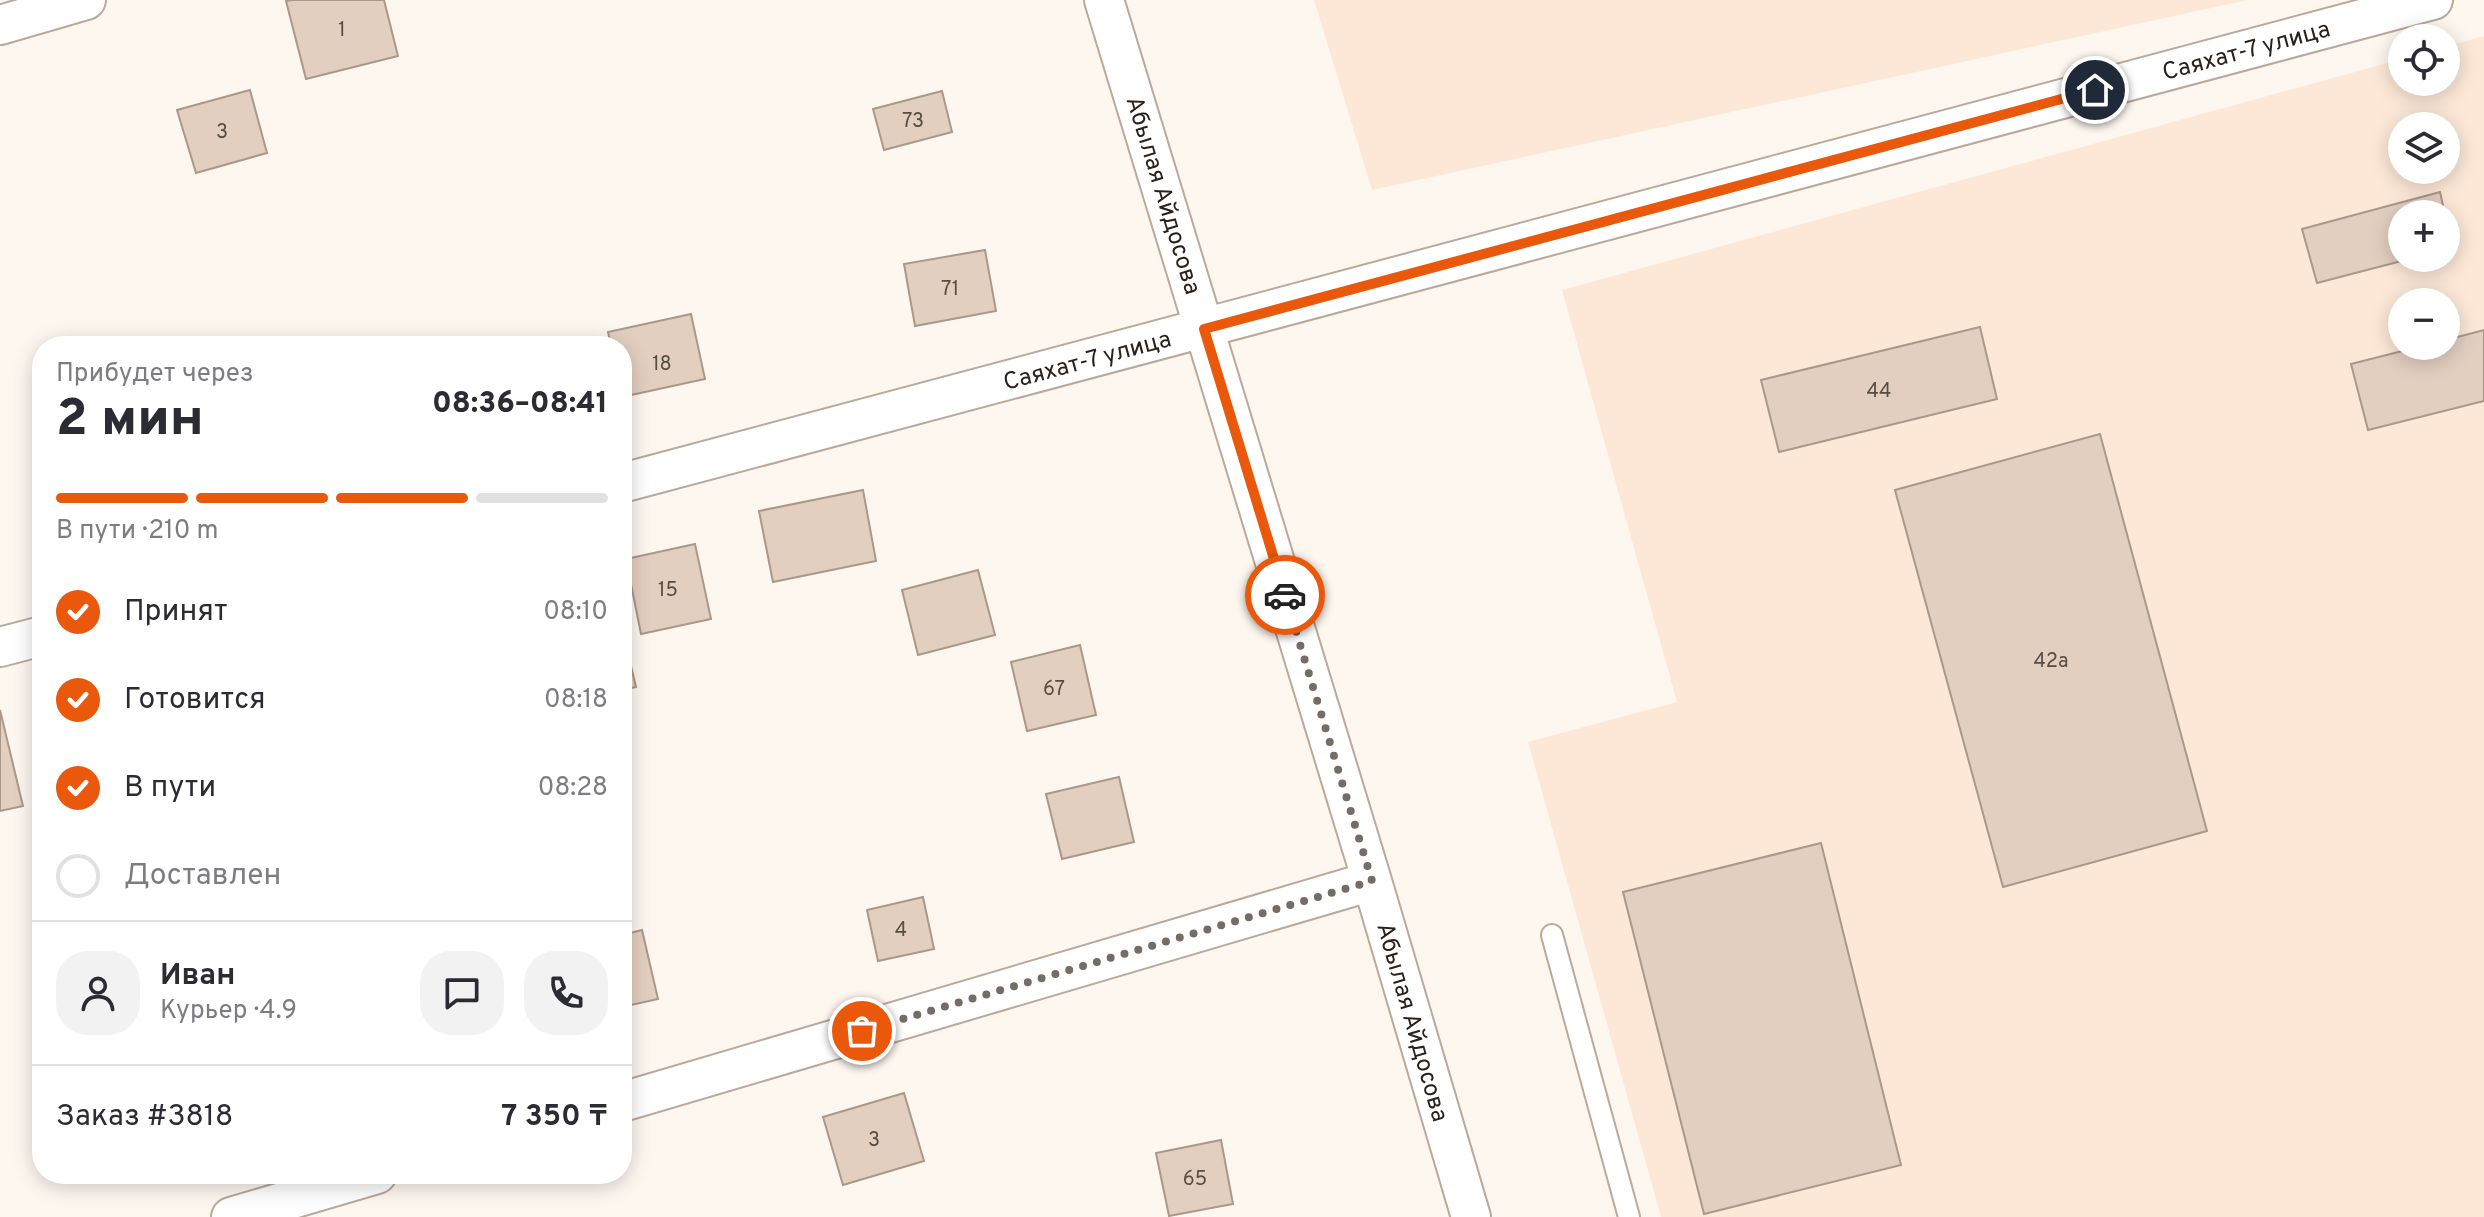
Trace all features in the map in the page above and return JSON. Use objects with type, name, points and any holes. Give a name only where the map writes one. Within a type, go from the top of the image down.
[{"type":"street","points":[[0,25],[86,0]]},
{"type":"street","name":"Абылая Айдосова","points":[[1104,0],[1471,1217]]},
{"type":"street","name":"Саяхат-7 улица","points":[[632,480],[2433,0]]},
{"type":"street","points":[[0,647],[32,639]]},
{"type":"street","points":[[632,1099],[1372,881]]},
{"type":"street","points":[[231,1217],[343,1184]]},
{"type":"lane","points":[[1552,935],[1629,1217]]},
{"type":"shaded area","points":[[1314,0],[2248,0],[1372,190]]},
{"type":"shaded area","points":[[2484,36],[2484,1217],[1661,1217],[1528,742],[1677,702],[1562,290],[2388,63],[2388,96],[2460,96],[2460,43]]},
{"type":"building","points":[[384,0],[398,56],[306,79],[286,1]]},
{"type":"building","points":[[250,90],[267,153],[196,173],[177,110]]},
{"type":"building","points":[[942,91],[952,132],[884,150],[873,109]]},
{"type":"building","points":[[2440,192],[2442,200],[2410,200]]},
{"type":"building","points":[[2388,206],[2388,265],[2317,283],[2302,229]]},
{"type":"building","points":[[985,250],[996,311],[915,326],[904,264]]},
{"type":"building","points":[[691,314],[705,379],[632,395],[632,336],[609,336],[608,332]]},
{"type":"building","points":[[1980,327],[1997,399],[1779,452],[1761,380]]},
{"type":"building","points":[[2484,330],[2484,401],[2368,430],[2351,364],[2388,355],[2388,360],[2460,360],[2460,336]]},
{"type":"building","points":[[2100,434],[2207,831],[2003,887],[1895,490]]},
{"type":"building","points":[[863,490],[876,561],[773,582],[759,511]]},
{"type":"building","points":[[695,544],[711,619],[641,634],[632,589],[632,558]]},
{"type":"building","points":[[978,570],[995,635],[918,655],[902,590]]},
{"type":"building","points":[[1080,645],[1096,715],[1027,731],[1011,662]]},
{"type":"building","points":[[0,710],[23,806],[0,811]]},
{"type":"building","points":[[1119,777],[1134,842],[1062,859],[1046,794]]},
{"type":"building","points":[[1821,843],[1901,1165],[1704,1214],[1623,892]]},
{"type":"building","points":[[923,897],[934,949],[878,961],[867,910]]},
{"type":"building","points":[[642,930],[658,999],[632,1005],[632,932]]},
{"type":"building","points":[[904,1093],[924,1161],[843,1185],[823,1117]]},
{"type":"building","points":[[1221,1140],[1233,1204],[1169,1216],[1156,1153]]},
{"type":"way so far","points":[[862,1031],[1372,881],[1285,595]]},
{"type":"route","points":[[1285,595],[1204,329],[2095,90]]}]
